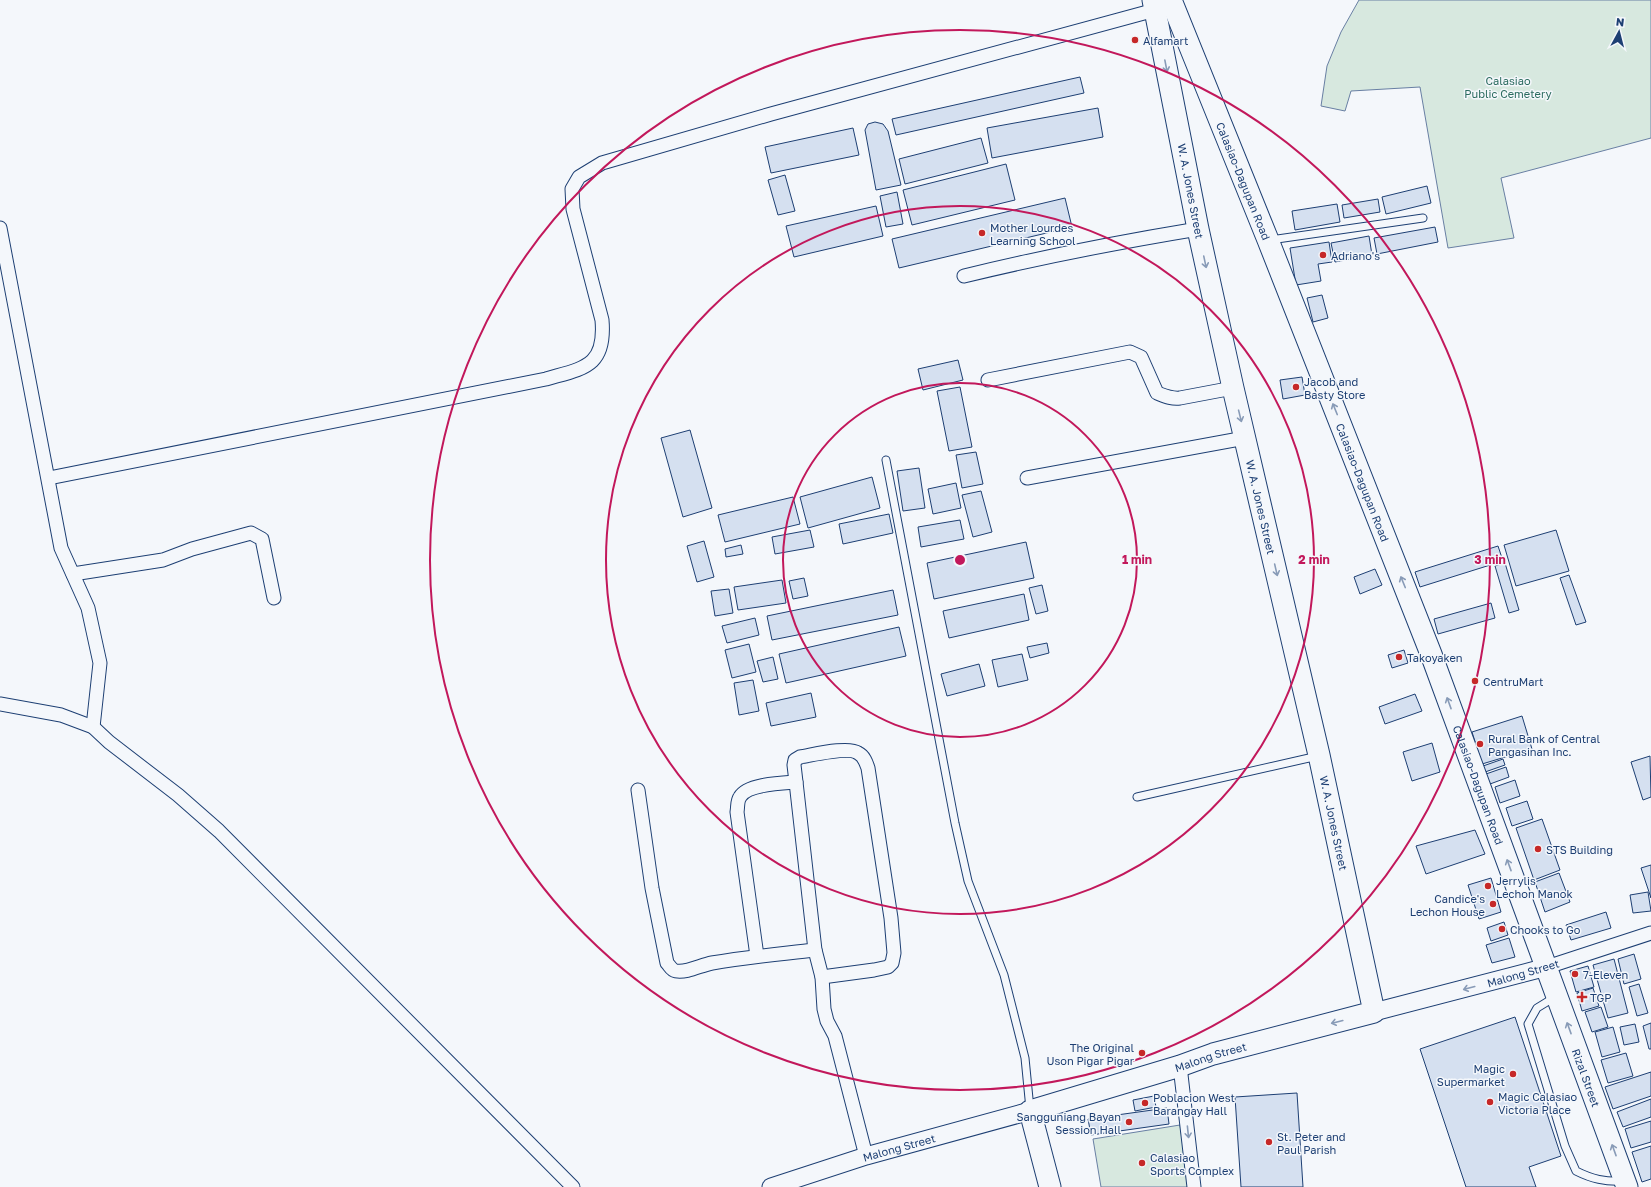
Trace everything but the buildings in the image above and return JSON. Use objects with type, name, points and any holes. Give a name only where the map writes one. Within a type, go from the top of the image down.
[{"type":"main road","name":"W. A. Jones Street","points":[[1160,3],[1198,229],[1233,388],[1319,755],[1374,1012]]},
{"type":"main road","name":"Calasiao-Dagupan Road","points":[[1160,3],[1268,240],[1431,654],[1547,967]]},
{"type":"main road","name":"Rizal Street","points":[[1547,967],[1626,1184]]},
{"type":"main road","name":"Malong Street","points":[[1030,1111],[1180,1066],[1213,1054],[1374,1012]]},
{"type":"main road","points":[[1030,1111],[1050,1187]]},
{"type":"street","points":[[49,478],[539,380],[582,368],[593,360],[599,353],[603,334],[602,320],[573,209],[572,189],[579,177],[602,163],[1160,3]]},
{"type":"street","points":[[0,228],[49,478],[61,548],[88,608],[100,663],[93,726]]},
{"type":"street","points":[[964,276],[1112,243],[1198,229]]},
{"type":"street","points":[[988,380],[1130,352],[1141,357],[1157,393],[1165,396],[1180,398],[1233,388]]},
{"type":"street","points":[[1027,478],[1245,438]]},
{"type":"street","points":[[73,574],[163,560],[192,549],[251,533],[262,539],[274,598]]},
{"type":"street","points":[[0,704],[61,715],[93,726],[109,742],[178,795],[219,831],[573,1187]]},
{"type":"street","points":[[822,977],[888,967],[892,963],[894,953],[891,918],[868,768],[865,758],[858,752],[849,750],[800,757],[795,760],[794,765],[815,950],[822,977],[824,1009],[827,1021],[835,1036],[866,1156]]},
{"type":"street","points":[[757,956],[737,812],[738,802],[740,796],[753,788],[796,782]]},
{"type":"street","points":[[638,790],[652,888],[667,963],[671,968],[675,971],[682,971],[710,963],[815,950]]},
{"type":"street","name":"Malong Street","points":[[1374,1012],[1547,967],[1651,933]]},
{"type":"street","points":[[1180,1066],[1194,1187]]},
{"type":"street","name":"Malong Street","points":[[772,1187],[866,1156],[1030,1111]]},
{"type":"lane","points":[[1268,240],[1423,218]]},
{"type":"lane","points":[[886,460],[903,559],[955,823],[968,881],[1004,975],[1026,1058],[1030,1111]]},
{"type":"lane","points":[[1137,797],[1319,755]]},
{"type":"lane","points":[[1557,996],[1537,1008],[1528,1024],[1565,1146],[1576,1171],[1593,1179],[1626,1184]]},
{"type":"green space","name":"Calasiao Public Cemetery","points":[[1359,0],[1651,0],[1651,138],[1501,178],[1514,238],[1448,248],[1420,87],[1351,91],[1345,111],[1321,106],[1327,66],[1341,32]]},
{"type":"green space","name":"Calasiao Sports Complex","points":[[1180,1125],[1190,1187],[1101,1187],[1093,1139]]},
{"type":"place","name":"Alfamart","points":[[1135,40]]},
{"type":"place","name":"Mother Lourdes Learning School","points":[[982,233]]},
{"type":"place","name":"Adriano's","points":[[1323,255]]},
{"type":"place","name":"Jacob and Basty Store","points":[[1296,387]]},
{"type":"place","name":"Takoyaken","points":[[1399,657]]},
{"type":"place","name":"CentruMart","points":[[1475,681]]},
{"type":"place","name":"Rural Bank of Central Pangasinan Inc.","points":[[1480,744]]},
{"type":"place","name":"STS Building","points":[[1538,849]]},
{"type":"place","name":"Jerrylis Lechon Manok","points":[[1488,886]]},
{"type":"place","name":"Candice's Lechon House","points":[[1493,904]]},
{"type":"place","name":"Chooks to Go","points":[[1502,929]]},
{"type":"place","name":"7-Eleven","points":[[1575,974]]},
{"type":"place","name":"TGP","points":[[1582,997]]},
{"type":"place","name":"The Original Uson Pigar Pigar","points":[[1142,1053]]},
{"type":"place","name":"Magic Supermarket","points":[[1513,1074]]},
{"type":"place","name":"Magic Calasiao Victoria Place","points":[[1490,1102]]},
{"type":"place","name":"Poblacion West Barangay Hall","points":[[1145,1103]]},
{"type":"place","name":"Sangguniang Bayan Session Hall","points":[[1129,1122]]},
{"type":"place","name":"St. Peter and Paul Parish","points":[[1269,1142]]},
{"type":"place","name":"Calasiao Sports Complex","points":[[1142,1163]]}]
